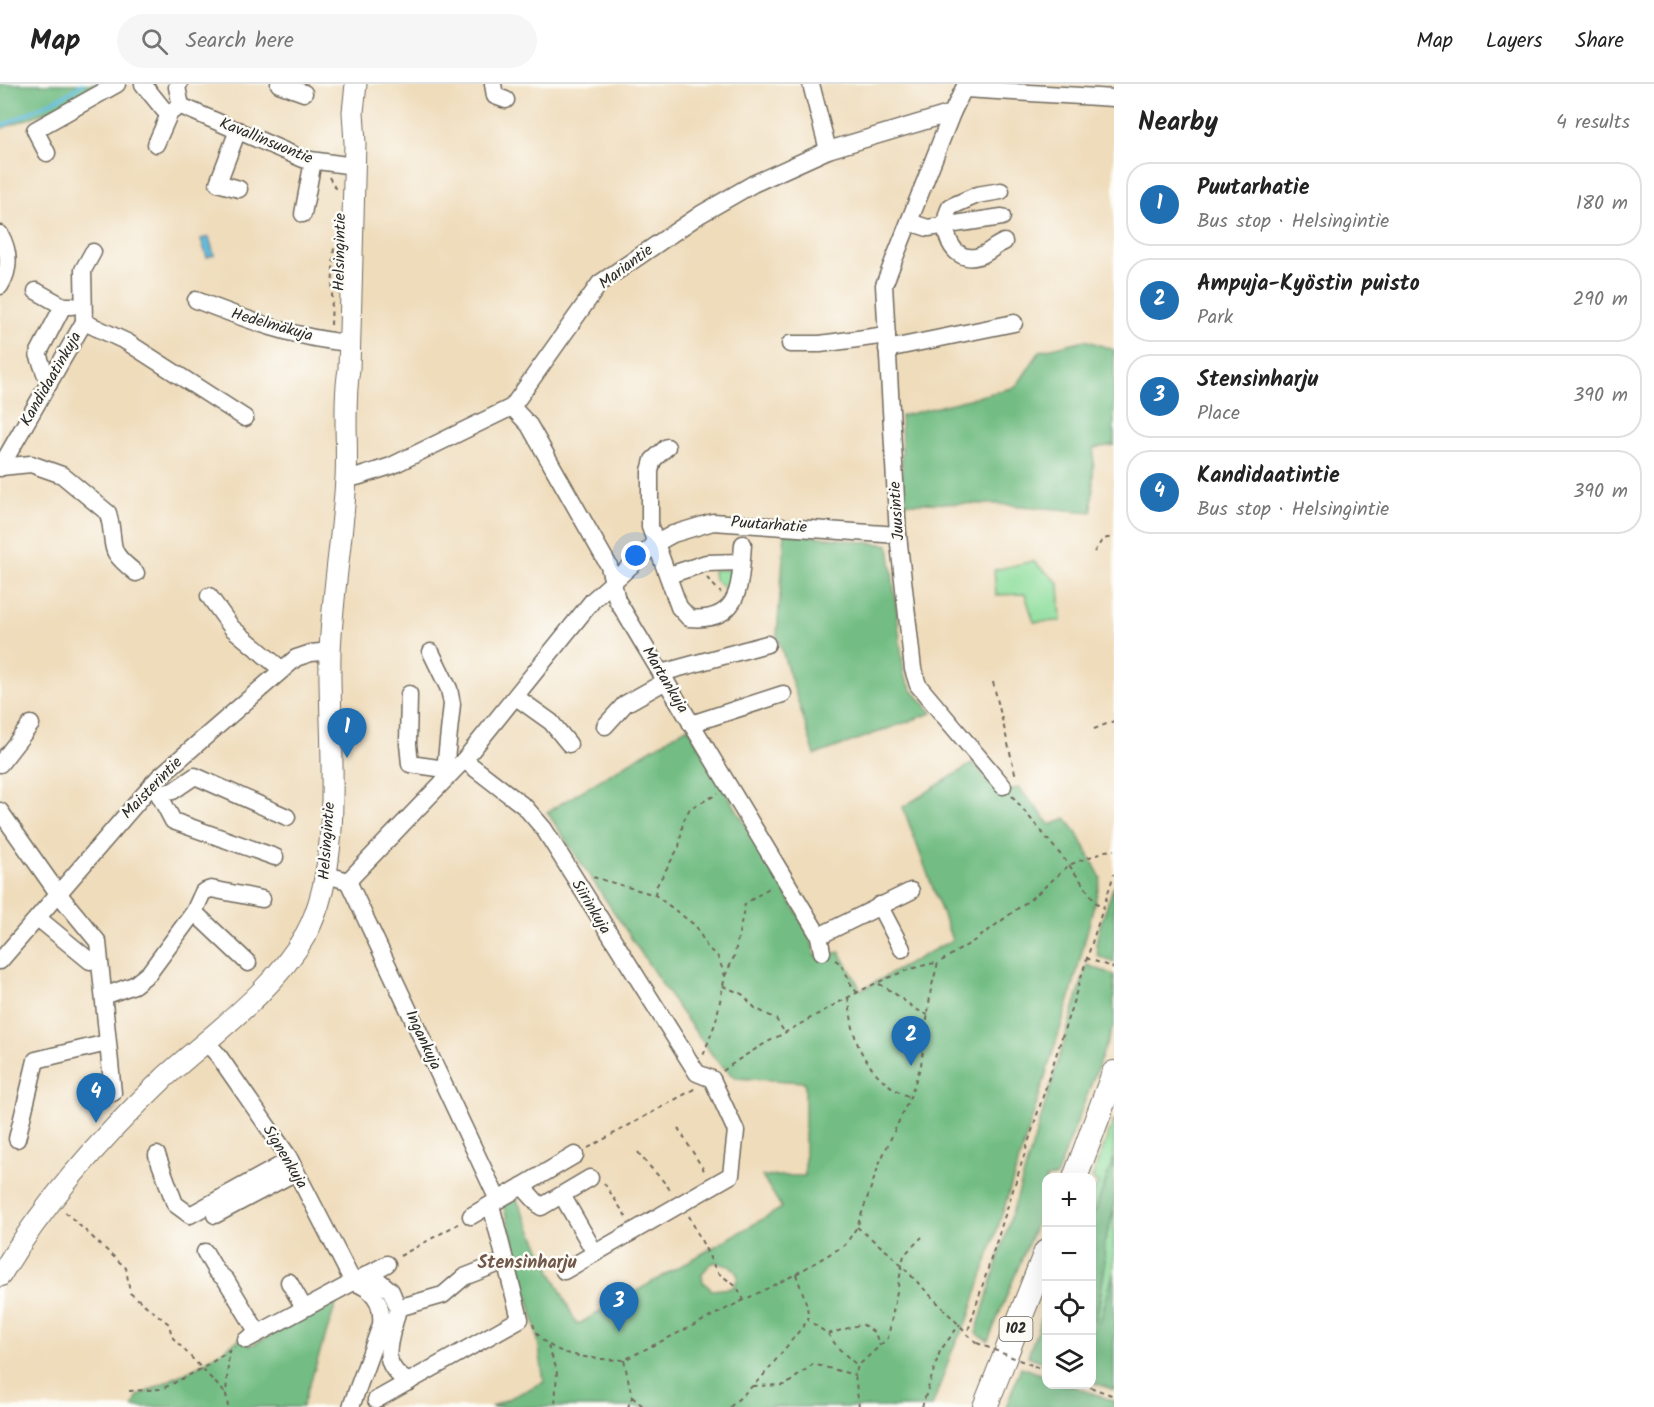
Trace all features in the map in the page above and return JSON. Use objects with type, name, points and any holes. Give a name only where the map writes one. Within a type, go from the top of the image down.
[{"type":"highway","points":[[1077,1173],[1114,1073]]},
{"type":"highway","name":"102","points":[[985,1407],[1042,1264]]},
{"type":"main road","name":"Helsingintie","points":[[0,1275],[49,1204],[90,1153],[205,1041],[268,985],[291,957],[319,905],[327,875],[330,834],[330,651],[346,477],[345,392],[338,368],[344,343],[347,166],[343,142],[353,112],[356,84]]},
{"type":"street","points":[[47,153],[36,130],[117,84]]},
{"type":"street","points":[[143,84],[164,110],[176,109]]},
{"type":"street","points":[[156,144],[176,109],[179,84]]},
{"type":"street","points":[[279,84],[304,93]]},
{"type":"street","points":[[493,84],[495,96],[506,100]]},
{"type":"street","points":[[811,84],[828,150]]},
{"type":"street","points":[[965,87],[1114,98]]},
{"type":"street","name":"Juusintie","points":[[965,87],[952,112],[884,285],[898,535],[913,669],[918,685],[1010,781]]},
{"type":"street","name":"Kavallinsuontie","points":[[176,109],[238,130],[313,161],[347,166]]},
{"type":"street","name":"Mariantie","points":[[346,477],[357,477],[391,466],[512,407],[600,283],[701,214],[753,184],[828,150],[952,112]]},
{"type":"street","points":[[238,130],[218,183],[239,189]]},
{"type":"street","points":[[303,214],[313,161]]},
{"type":"street","points":[[1000,191],[959,201],[950,207],[945,226],[952,249],[960,255],[979,256],[1004,242]]},
{"type":"street","points":[[909,222],[927,228],[1002,217]]},
{"type":"street","points":[[0,234],[7,246],[9,256],[8,267],[0,286]]},
{"type":"street","points":[[83,314],[83,270],[93,252]]},
{"type":"street","points":[[36,291],[83,314],[245,418]]},
{"type":"street","name":"Hedelmäkuja","points":[[196,300],[249,321],[344,343]]},
{"type":"street","points":[[49,384],[38,354],[63,306]]},
{"type":"street","name":"Kandidaatinkuja","points":[[0,468],[49,384],[83,314]]},
{"type":"street","points":[[790,344],[887,342],[1014,323]]},
{"type":"street","name":"Martankuja","points":[[512,407],[529,425],[609,566],[617,600],[821,944]]},
{"type":"street","points":[[667,447],[653,460],[650,471],[650,527],[679,607],[689,618],[700,619],[728,610],[741,582],[743,544]]},
{"type":"street","points":[[0,468],[31,464],[62,475],[108,513],[113,550],[117,558],[136,573]]},
{"type":"street","name":"Puutarhatie","points":[[348,881],[446,773],[464,760],[593,600],[655,544],[673,534],[713,522],[898,535]]},
{"type":"street","points":[[669,575],[702,564],[725,560],[741,561]]},
{"type":"street","points":[[209,596],[232,628],[281,669]]},
{"type":"street","points":[[604,726],[625,704],[663,677],[767,644]]},
{"type":"street","name":"Maisterintie","points":[[0,961],[39,919],[57,892],[156,789],[281,669],[296,658],[311,653],[330,651]]},
{"type":"street","points":[[409,694],[410,764],[446,773],[452,704],[449,689],[431,652]]},
{"type":"street","points":[[691,724],[783,694]]},
{"type":"street","points":[[516,697],[551,722],[569,744]]},
{"type":"street","points":[[0,764],[31,724]]},
{"type":"street","name":"Siirinkuja","points":[[464,760],[525,807],[544,829],[573,877],[705,1076],[736,1131],[730,1175],[713,1185]]},
{"type":"street","points":[[156,789],[173,791],[195,776],[287,817]]},
{"type":"street","points":[[156,789],[173,821],[275,857]]},
{"type":"street","points":[[0,811],[57,892],[98,942],[106,1043],[113,1092]]},
{"type":"street","points":[[327,875],[348,881]]},
{"type":"street","name":"Ingankuja","points":[[348,881],[494,1202],[504,1261],[520,1319],[409,1382]]},
{"type":"street","points":[[104,996],[134,985],[149,973],[194,912],[203,892],[211,889],[262,899]]},
{"type":"street","points":[[821,944],[879,905],[911,891]]},
{"type":"street","points":[[879,905],[902,949]]},
{"type":"street","points":[[194,912],[248,963]]},
{"type":"street","points":[[39,919],[90,961]]},
{"type":"street","name":"Signenkuja","points":[[205,1041],[218,1055],[293,1166],[353,1282]]},
{"type":"street","points":[[17,1139],[36,1060],[106,1043]]},
{"type":"street","points":[[157,1155],[175,1204],[190,1215],[293,1166]]},
{"type":"street","points":[[471,1216],[574,1155]]},
{"type":"street","points":[[215,1215],[293,1166]]},
{"type":"street","points":[[522,1186],[541,1208],[590,1178]]},
{"type":"street","points":[[564,1271],[713,1185]]},
{"type":"street","points":[[562,1195],[595,1253]]},
{"type":"street","points":[[205,1252],[216,1271],[226,1280],[252,1337],[387,1264]]},
{"type":"street","points":[[398,1308],[443,1294],[464,1277],[504,1261]]},
{"type":"street","points":[[353,1282],[377,1279],[391,1291],[398,1308],[387,1361],[394,1374],[409,1382]]},
{"type":"street","points":[[289,1282],[304,1308]]},
{"type":"street","points":[[351,1407],[381,1325],[382,1313],[378,1300],[367,1287],[353,1282]]},
{"type":"street","points":[[375,1400],[409,1382]]},
{"type":"path","points":[[1094,552],[1103,539],[1114,537]]},
{"type":"path","points":[[702,564],[709,582],[732,604]]},
{"type":"path","points":[[993,682],[1010,781],[1101,909]]},
{"type":"path","points":[[1094,729],[1114,721]]},
{"type":"path","points":[[655,895],[656,887],[679,847],[683,822],[690,808],[730,788]]},
{"type":"path","points":[[574,1155],[705,1076],[848,998],[922,965],[938,963],[1029,901],[1069,865],[1105,851],[1114,850]]},
{"type":"path","points":[[573,877],[584,874],[655,895],[696,926],[707,947],[718,957],[725,976]]},
{"type":"path","points":[[968,1334],[1101,909],[1114,874]]},
{"type":"path","points":[[705,1076],[725,976],[734,957],[745,904],[785,880]]},
{"type":"path","points":[[821,944],[840,963],[853,989],[858,993]]},
{"type":"path","points":[[1086,958],[1114,968]]},
{"type":"path","points":[[548,1346],[595,1359],[624,1360],[796,1274],[845,1245],[857,1227],[880,1162],[910,1097],[921,1065],[938,963]]},
{"type":"path","points":[[879,984],[898,993],[904,1003],[928,1015]]},
{"type":"path","points":[[723,986],[742,994],[755,1008],[776,1019],[785,1033]]},
{"type":"path","points":[[848,998],[857,1044],[884,1083],[896,1092],[910,1097]]},
{"type":"path","points":[[678,1128],[713,1185]]},
{"type":"path","points":[[638,1152],[647,1166],[663,1179],[681,1204],[717,1272],[737,1287],[744,1300]]},
{"type":"path","points":[[590,1178],[605,1183],[634,1230]]},
{"type":"path","points":[[61,1208],[126,1268],[130,1293],[169,1324],[172,1337],[226,1394]]},
{"type":"path","points":[[387,1264],[471,1216]]},
{"type":"path","points":[[857,1227],[901,1266],[977,1343],[1042,1369]]},
{"type":"path","points":[[859,1407],[855,1375],[858,1366],[888,1338],[904,1255],[922,1238]]},
{"type":"path","points":[[730,1407],[753,1386],[808,1320],[809,1307],[803,1297],[796,1274]]},
{"type":"path","points":[[808,1320],[828,1334],[838,1348],[858,1366]]},
{"type":"path","points":[[533,1323],[536,1334],[548,1346],[557,1370],[555,1407]]},
{"type":"path","points":[[828,1334],[862,1324],[875,1333],[880,1346]]},
{"type":"path","points":[[922,1407],[940,1351],[960,1324]]},
{"type":"path","points":[[129,1391],[162,1389],[203,1368],[252,1337]]},
{"type":"path","points":[[228,1407],[226,1394],[229,1351]]},
{"type":"path","points":[[624,1360],[632,1397],[628,1407]]},
{"type":"path","points":[[753,1386],[786,1385],[813,1364],[855,1375]]},
{"type":"path","points":[[1095,1389],[1114,1396]]},
{"type":"path","points":[[632,1397],[644,1407]]},
{"type":"green space","points":[[0,84],[103,84],[83,98],[0,129]]},
{"type":"green space","points":[[1085,340],[1114,350],[1114,445],[1094,448],[1092,512],[997,504],[903,503],[901,416],[1016,387],[1040,351]]},
{"type":"green space","points":[[785,533],[889,545],[904,675],[912,690],[932,713],[815,755],[777,635]]},
{"type":"green space","points":[[1033,561],[1059,583],[1061,621],[1034,622],[1025,594],[996,595],[994,570]]},
{"type":"green space","points":[[713,570],[732,570],[732,583],[728,592],[714,579]]},
{"type":"green space","points":[[688,727],[810,934],[815,956],[840,952],[861,990],[952,940],[903,807],[973,763],[997,791],[1019,788],[1051,825],[1066,818],[1079,836],[1101,878],[1071,994],[1006,1202],[968,1320],[954,1346],[932,1407],[491,1407],[544,1382],[536,1328],[503,1204],[516,1198],[577,1325],[782,1208],[762,1176],[805,1176],[805,1082],[735,1078],[716,1060],[676,1005],[547,812]],"holes":[[[715,1262],[730,1266],[737,1274],[738,1279],[732,1288],[712,1290],[703,1282],[702,1274],[709,1265]]]},
{"type":"green space","points":[[1114,885],[1114,963],[1098,956],[1096,944]]},
{"type":"green space","points":[[1087,965],[1114,975],[1114,1024],[1058,1173],[1042,1173],[1042,1210],[988,1341],[976,1333]]},
{"type":"green space","points":[[1114,1119],[1114,1158],[1096,1209],[1098,1184],[1096,1173],[1094,1173]]},
{"type":"green space","points":[[1114,1158],[1114,1210],[1104,1244],[1105,1265],[1096,1322],[1096,1227],[1096,1209]]},
{"type":"green space","points":[[1114,1210],[1114,1271],[1100,1323],[1096,1323],[1105,1265],[1104,1244]]},
{"type":"green space","points":[[1114,1271],[1114,1390],[1096,1383],[1096,1322],[1100,1322]]},
{"type":"green space","points":[[337,1301],[302,1407],[133,1407],[138,1396],[202,1364],[244,1336],[250,1346]]},
{"type":"green space","points":[[1042,1317],[1042,1361],[1028,1356]]},
{"type":"green space","points":[[1021,1367],[1042,1375],[1042,1389],[1080,1389],[1114,1401],[1114,1407],[1006,1407]]},
{"type":"water","points":[[209,237],[214,255],[207,257],[201,239]]},
{"type":"waterway","points":[[0,127],[71,92],[82,84]]},
{"type":"place","name":"Puutarhatie","points":[[347,758]]},
{"type":"place","name":"Ampuja-Kyöstin puisto","points":[[911,1066]]},
{"type":"place","name":"Kandidaatintie","points":[[96,1123]]},
{"type":"place","name":"Stensinharju","points":[[619,1332]]},
{"type":"district","name":"Stensinharju","points":[[527,1263]]}]
